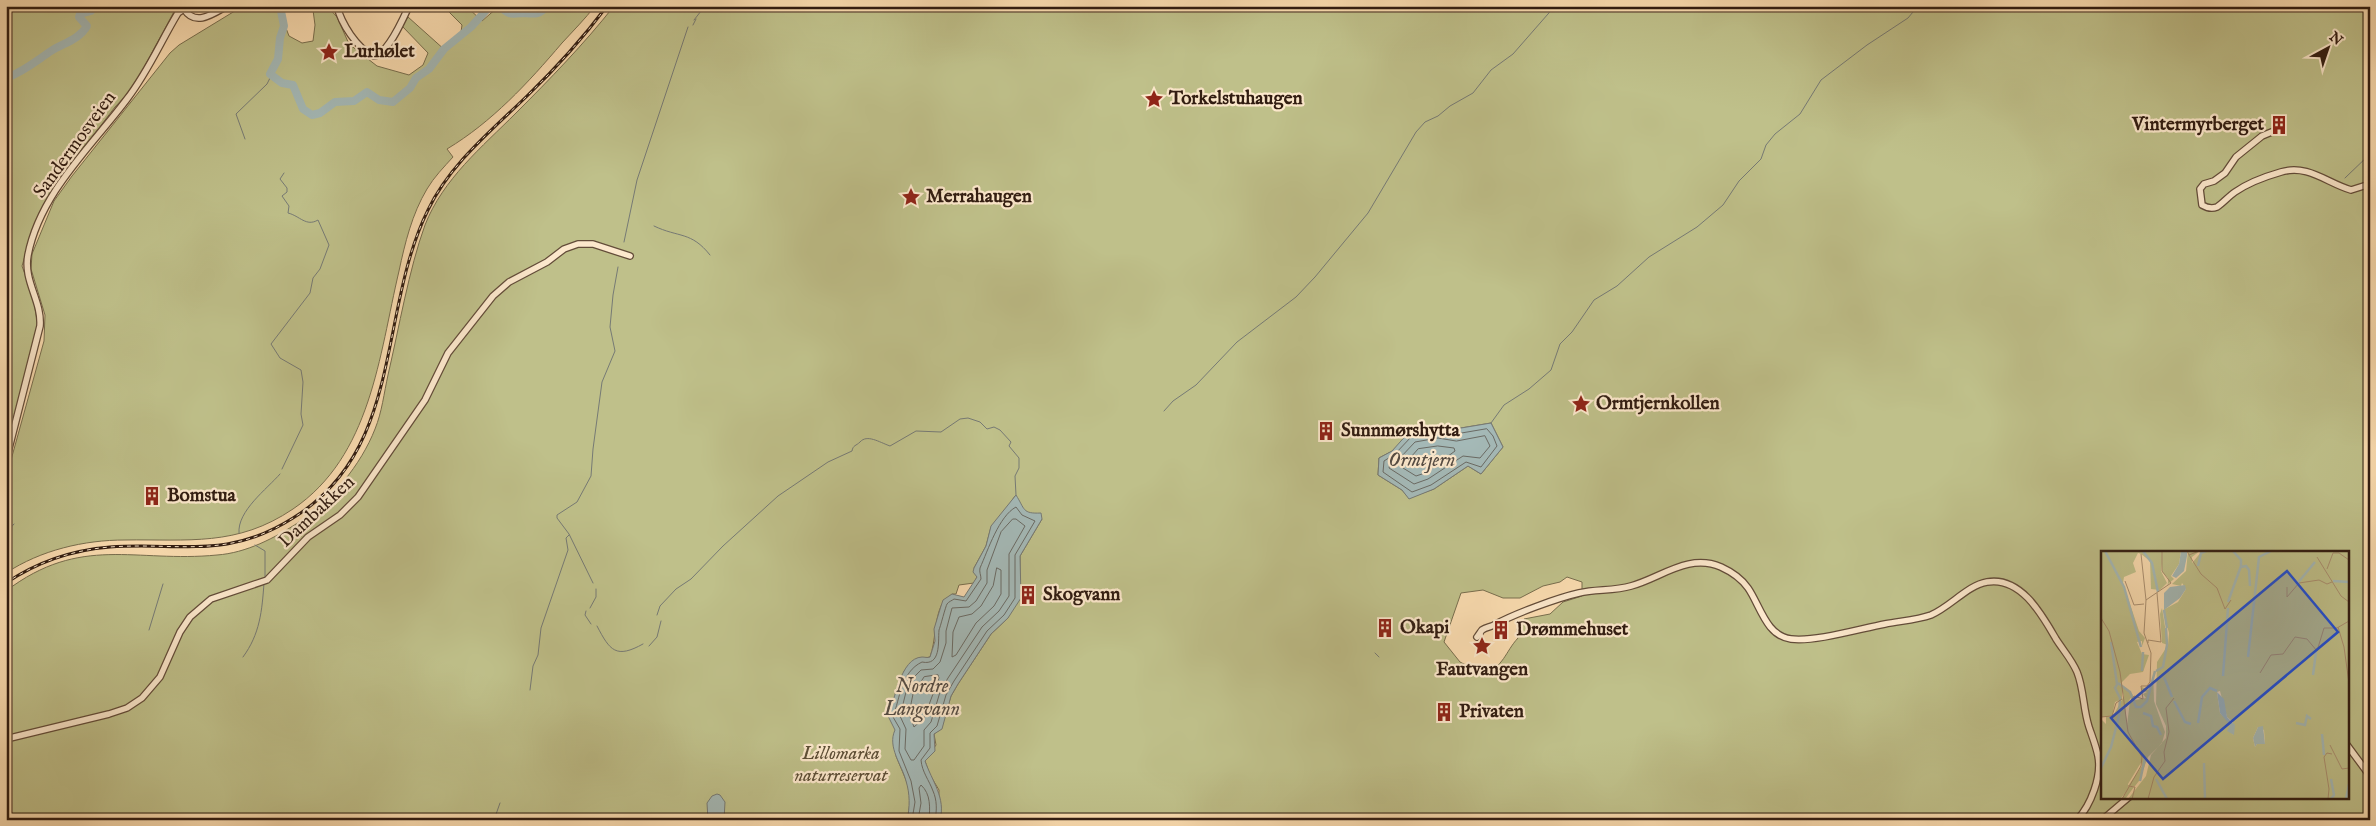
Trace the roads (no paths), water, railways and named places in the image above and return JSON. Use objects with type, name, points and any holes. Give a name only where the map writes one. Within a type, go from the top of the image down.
[{"type":"street","points":[[184,7],[191,17],[200,19],[227,6]]},
{"type":"street","points":[[337,6],[340,18],[347,30],[368,53],[374,56],[381,53],[387,47],[409,6]]},
{"type":"street","name":"Sandermosveien","points":[[6,460],[40,326],[39,308],[27,268],[28,256],[35,234],[61,182],[128,98],[148,67],[178,13],[184,7]]},
{"type":"street","points":[[2274,131],[2262,136],[2236,157],[2225,173],[2214,181],[2204,184],[2200,189],[2202,205],[2211,208],[2217,206],[2236,191],[2248,185],[2281,172],[2295,170],[2317,174],[2351,190],[2370,184]]},
{"type":"street","name":"Dambakken","points":[[6,738],[115,712],[133,704],[148,693],[160,677],[180,632],[190,617],[212,599],[267,580],[308,537],[340,515],[358,497],[380,469],[399,436],[428,395],[448,354],[494,296],[509,282],[547,262],[564,248],[578,244],[593,244],[630,256]]},
{"type":"street","points":[[1477,637],[1484,628],[1562,598],[1581,592],[1633,586],[1666,570],[1688,564],[1707,563],[1732,572],[1750,590],[1759,610],[1770,626],[1778,634],[1792,640],[1866,629],[1930,615],[1976,586],[1986,582],[1998,582],[2021,592],[2037,606],[2069,656],[2080,680],[2086,718],[2099,764],[2091,797],[2077,820]]},
{"type":"street","points":[[2348,747],[2370,776]]},
{"type":"street","points":[[2102,820],[2129,798]]},
{"type":"water","name":"Ormtjern","points":[[1491,423],[1503,447],[1481,474],[1468,466],[1434,489],[1409,499],[1402,490],[1378,475],[1379,458],[1392,451],[1409,432],[1438,427],[1455,429]]},
{"type":"water","name":"Nordre Langvann","points":[[1016,495],[1025,510],[1030,513],[1041,513],[1042,519],[1020,556],[1021,598],[1008,618],[991,634],[958,684],[951,696],[942,729],[934,734],[935,751],[925,761],[940,797],[940,820],[907,820],[908,791],[894,749],[893,736],[895,730],[888,716],[899,681],[908,665],[915,659],[930,657],[935,641],[934,629],[943,600],[952,594],[964,597],[977,577],[973,572],[974,568],[986,546],[991,526]]},
{"type":"water","points":[[717,794],[725,802],[724,820],[708,820],[707,803],[712,796]]},
{"type":"waterway","points":[[6,78],[80,35],[87,26],[79,17],[80,14],[91,11],[96,6]]},
{"type":"waterway","points":[[280,6],[284,26],[280,38],[278,59],[270,74],[282,83],[293,85],[303,109],[312,115],[320,113],[335,102],[354,101],[367,92],[379,100],[393,102],[410,88],[416,78],[429,69],[444,49],[471,27],[490,6]]},
{"type":"waterway","points":[[499,6],[506,12],[514,14],[537,13],[547,6]]},
{"type":"waterway","points":[[694,20],[705,6]]},
{"type":"waterway","points":[[1164,411],[1173,401],[1196,385],[1237,342],[1296,297],[1368,213],[1416,132],[1425,122],[1438,116],[1450,106],[1473,93],[1491,70],[1513,54],[1555,6]]},
{"type":"waterway","points":[[1491,423],[1504,405],[1529,389],[1551,370],[1560,344],[1572,332],[1594,300],[1617,286],[1649,257],[1697,227],[1723,205],[1739,181],[1761,159],[1766,145],[1775,134],[1800,114],[1821,80],[1867,45],[1908,18],[1918,6]]},
{"type":"waterway","points":[[505,11],[510,8]]},
{"type":"waterway","points":[[693,25],[696,19]]},
{"type":"waterway","points":[[624,242],[637,180],[688,27]]},
{"type":"waterway","points":[[245,139],[236,114],[267,84],[271,76]]},
{"type":"waterway","points":[[2345,178],[2370,154]]},
{"type":"waterway","points":[[282,469],[303,425],[301,414],[303,382],[301,370],[280,358],[271,344],[310,293],[313,278],[320,269],[329,245],[318,220],[306,222],[288,213],[289,206],[282,196],[287,192],[287,188],[280,179],[284,173]]},
{"type":"waterway","points":[[654,226],[691,238],[710,255]]},
{"type":"waterway","points":[[593,583],[569,534],[557,518],[557,515],[577,502],[591,476],[602,382],[615,351],[610,327],[618,267]]},
{"type":"waterway","points":[[657,615],[660,606],[676,589],[691,579],[723,546],[778,496],[828,462],[852,451],[863,440],[870,439],[890,446],[916,431],[941,432],[960,419],[968,418],[980,422],[987,429],[994,427],[1000,430],[1011,442],[1009,446],[1019,458],[1019,468],[1015,476],[1016,495]]},
{"type":"waterway","points":[[239,533],[240,525],[248,509],[280,474]]},
{"type":"waterway","points":[[6,533],[14,524]]},
{"type":"waterway","points":[[530,690],[533,666],[538,655],[541,628],[568,550],[566,538],[569,535]]},
{"type":"waterway","points":[[255,545],[265,551],[265,579]]},
{"type":"waterway","points":[[243,657],[257,631],[264,583]]},
{"type":"waterway","points":[[149,630],[163,584]]},
{"type":"waterway","points":[[590,608],[596,597],[596,589]]},
{"type":"waterway","points":[[586,611],[585,615],[591,624]]},
{"type":"waterway","points":[[649,646],[657,637],[661,621]]},
{"type":"waterway","points":[[597,626],[610,647],[615,650],[626,651],[643,644]]},
{"type":"waterway","points":[[1375,653],[1379,657]]},
{"type":"waterway","points":[[2111,816],[2134,798]]},
{"type":"waterway","points":[[494,820],[500,803]]},
{"type":"railway","points":[[6,583],[43,563],[82,551],[110,547],[203,546],[246,540],[269,531],[293,518],[329,489],[354,455],[371,417],[383,377],[412,250],[437,193],[472,149],[559,64],[607,6]]},
{"type":"place","name":"Lurhølet","points":[[329,52]]},
{"type":"place","name":"Torkelstuhaugen","points":[[1154,99]]},
{"type":"place","name":"Vintermyrberget","points":[[2279,125]]},
{"type":"place","name":"Merrahaugen","points":[[911,197]]},
{"type":"place","name":"Ormtjernkollen","points":[[1581,404]]},
{"type":"place","name":"Sunnmørshytta","points":[[1326,431]]},
{"type":"place","name":"Bomstua","points":[[152,496]]},
{"type":"place","name":"Skogvann","points":[[1028,595]]},
{"type":"place","name":"Okapi","points":[[1385,628]]},
{"type":"place","name":"Drømmehuset","points":[[1501,630]]},
{"type":"place","name":"Fautvangen","points":[[1482,646]]},
{"type":"place","name":"Privaten","points":[[1444,712]]},
{"type":"park label","name":"Lillomarka naturreservat","points":[[841,765]]}]
